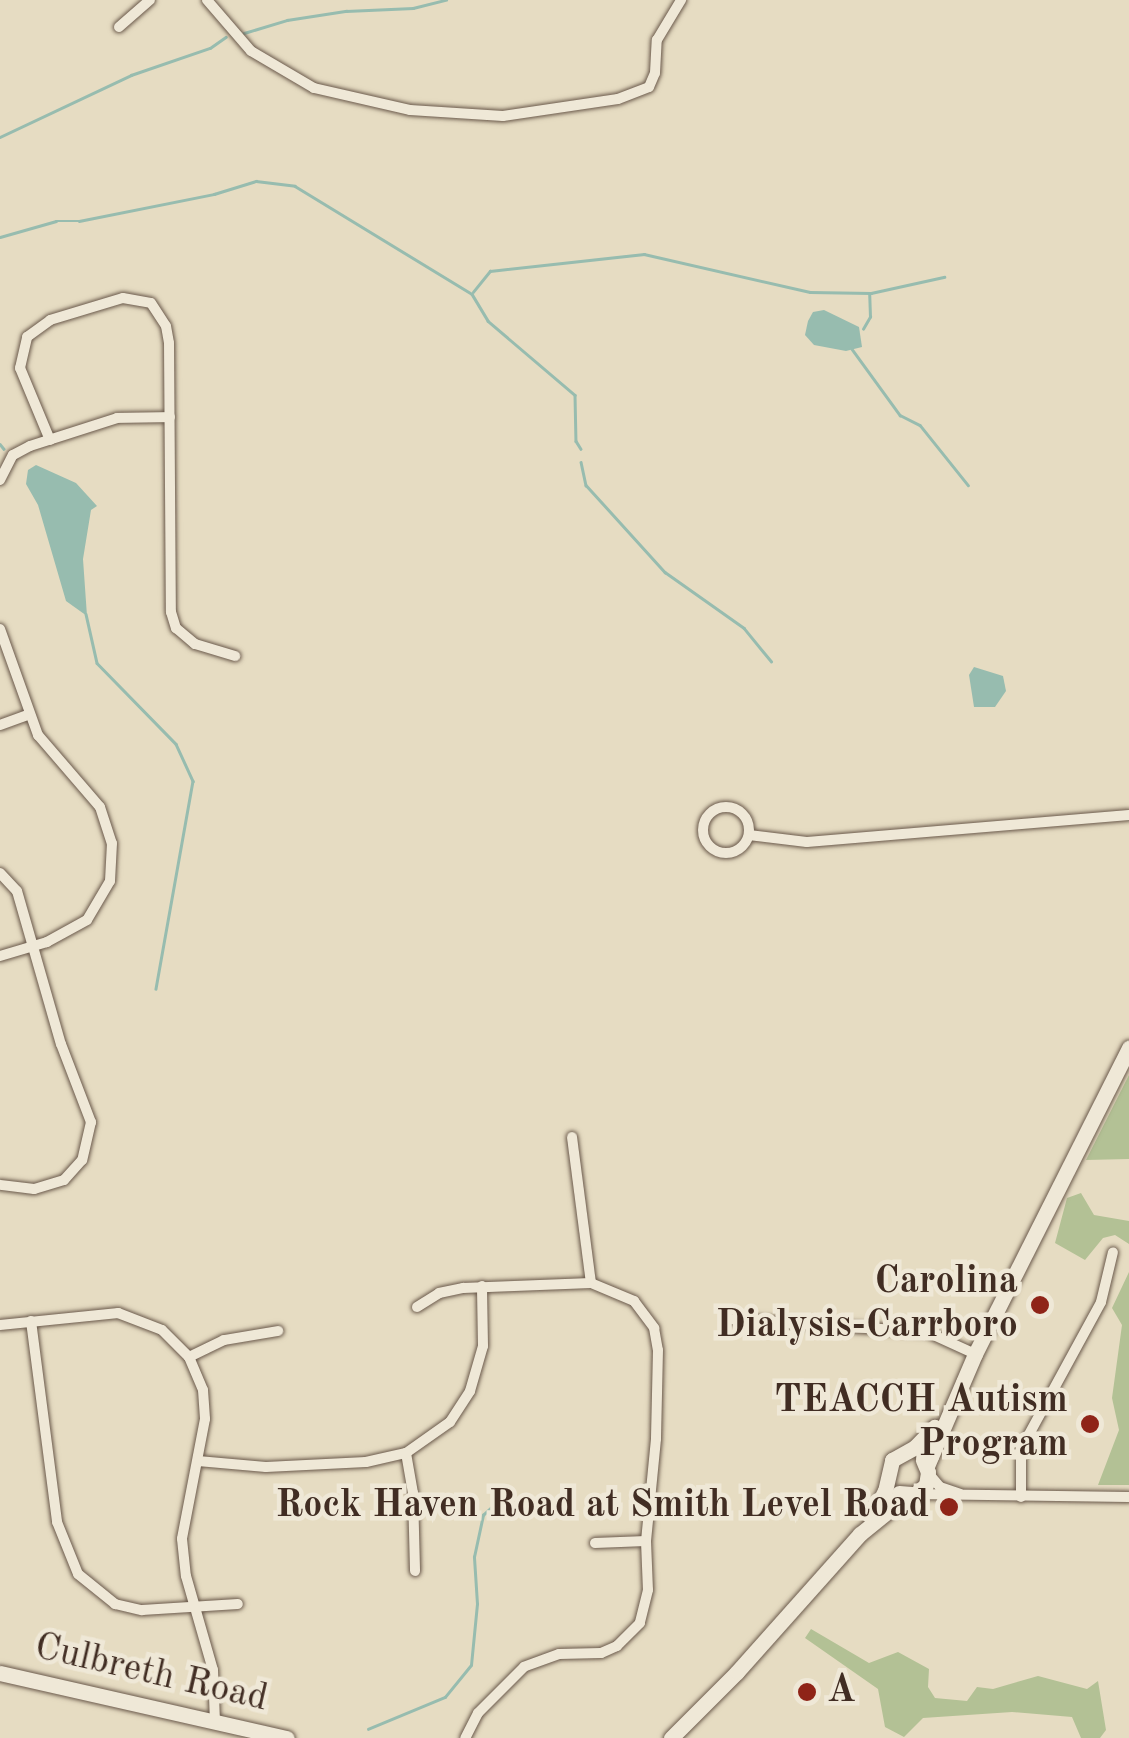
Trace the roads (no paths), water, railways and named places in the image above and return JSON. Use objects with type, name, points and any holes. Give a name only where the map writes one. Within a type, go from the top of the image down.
[{"type":"main road","points":[[671,1738],[737,1672],[860,1534],[926,1485],[927,1469],[945,1417],[974,1354],[1129,1048]]},
{"type":"main road","points":[[860,1534],[879,1503],[892,1460],[945,1417]]},
{"type":"main road","points":[[904,1453],[918,1456],[927,1469]]},
{"type":"main road","points":[[887,1479],[894,1491],[911,1494]]},
{"type":"main road","name":"Culbreth Road","points":[[0,1673],[287,1738]]},
{"type":"street","points":[[119,26],[150,0]]},
{"type":"street","points":[[207,0],[251,50],[314,88],[410,110],[503,116],[618,100],[648,87],[655,73],[656,40],[681,0]]},
{"type":"street","points":[[50,440],[20,368],[21,347],[37,326],[123,298],[151,303],[166,326],[170,612],[176,628],[195,644],[235,656]]},
{"type":"street","points":[[0,480],[14,456],[50,440],[117,418],[170,417]]},
{"type":"street","points":[[0,629],[28,715],[51,754],[100,807],[112,844],[110,881],[87,920],[33,946],[0,956]]},
{"type":"street","points":[[0,725],[28,715]]},
{"type":"street","points":[[731,808],[743,814],[749,835],[736,851],[721,853],[708,846],[704,824],[717,809],[731,808]]},
{"type":"street","points":[[749,835],[807,842],[1129,814]]},
{"type":"street","points":[[0,873],[17,890],[61,1044],[86,1105],[89,1142],[82,1160],[64,1180],[34,1189],[0,1185]]},
{"type":"street","points":[[572,1137],[588,1230],[591,1284]]},
{"type":"street","points":[[1021,1497],[1021,1450],[1101,1302],[1112,1252]]},
{"type":"street","points":[[417,1307],[439,1293],[482,1286],[591,1284],[634,1301],[654,1328],[658,1350],[656,1439],[646,1541],[646,1607],[632,1634],[601,1653],[559,1654],[524,1667],[478,1713],[465,1738]]},
{"type":"street","points":[[198,1460],[266,1466],[366,1462],[406,1453],[450,1422],[470,1392],[483,1346],[482,1286]]},
{"type":"street","points":[[0,1324],[95,1312],[129,1315],[162,1330],[189,1357],[205,1406],[182,1533],[194,1608],[213,1670],[215,1723]]},
{"type":"street","points":[[730,1319],[927,1332],[974,1354]]},
{"type":"street","points":[[32,1320],[57,1522],[68,1558],[90,1586],[115,1604],[142,1610],[238,1604]]},
{"type":"street","points":[[189,1357],[224,1340],[278,1331]]},
{"type":"street","points":[[406,1453],[413,1493],[415,1571]]},
{"type":"street","points":[[927,1469],[940,1487],[970,1497]]},
{"type":"street","points":[[911,1494],[1129,1497]]},
{"type":"street","points":[[595,1543],[646,1541]]},
{"type":"water","points":[[824,310],[859,327],[862,347],[846,351],[814,345],[805,335],[808,321],[813,312]]},
{"type":"water","points":[[36,465],[76,483],[97,506],[91,510],[83,559],[87,616],[66,601],[38,505],[26,484],[28,470]]},
{"type":"water","points":[[974,667],[1003,676],[1006,691],[995,707],[974,707],[969,675]]},
{"type":"waterway","points":[[244,33],[287,20],[346,11],[413,8],[446,0]]},
{"type":"waterway","points":[[0,137],[131,75],[210,48],[226,37]]},
{"type":"waterway","points":[[0,237],[56,221],[79,221],[214,194],[256,181],[295,186],[472,294],[488,321],[575,395],[576,441],[581,449]]},
{"type":"waterway","points":[[473,292],[490,271],[644,254],[810,292],[871,293],[944,277]]},
{"type":"waterway","points":[[863,329],[870,317],[869,294]]},
{"type":"waterway","points":[[852,349],[900,415],[920,425],[968,485]]},
{"type":"waterway","points":[[0,444],[4,449]]},
{"type":"waterway","points":[[581,462],[586,485],[665,572],[744,628],[771,661]]},
{"type":"waterway","points":[[86,614],[97,663],[176,744],[193,781],[156,989]]},
{"type":"waterway","points":[[368,1729],[445,1697],[471,1665],[477,1604],[474,1557],[483,1515],[500,1499]]},
{"type":"place","name":"Carolina Dialysis-Carrboro","points":[[1040,1305]]},
{"type":"place","name":"TEACCH Autism Program","points":[[1090,1424]]},
{"type":"place","name":"Rock Haven Road at Smith Level Road","points":[[949,1507]]},
{"type":"place","name":"A","points":[[807,1692]]}]
